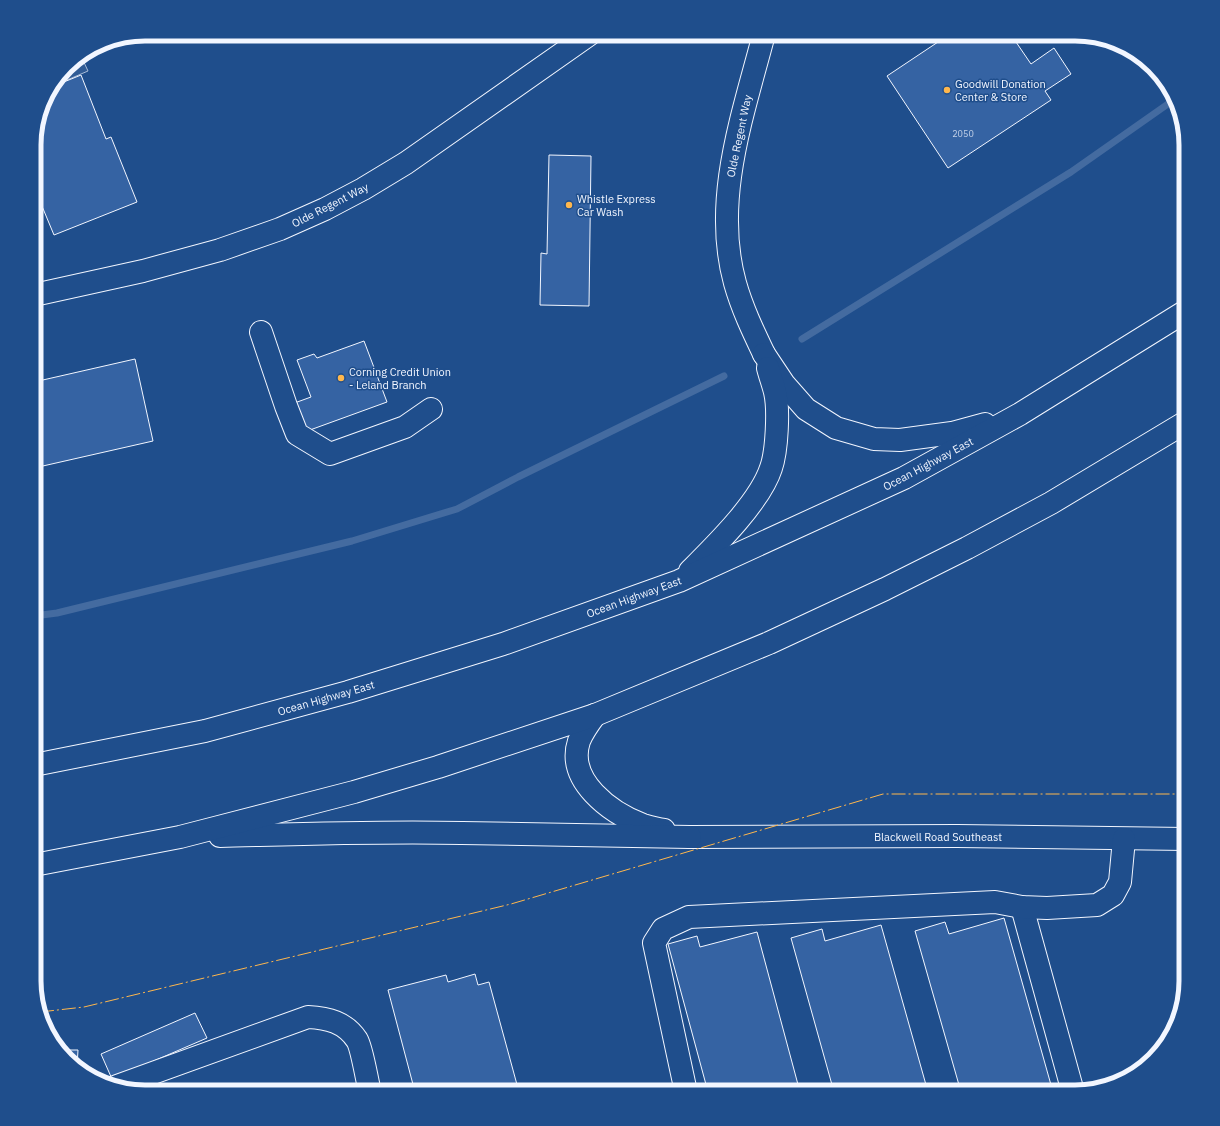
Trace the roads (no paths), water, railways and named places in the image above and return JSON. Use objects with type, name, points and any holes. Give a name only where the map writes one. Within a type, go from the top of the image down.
[{"type":"main road","name":"Olde Regent Way","points":[[41,293],[143,271],[220,250],[280,229],[325,209],[406,164],[580,41]]},
{"type":"main road","name":"Olde Regent Way","points":[[762,41],[736,141],[730,175],[727,213],[728,249],[735,283],[747,316],[764,354]]},
{"type":"main road","name":"Ocean Highway East","points":[[41,765],[205,731],[348,692],[503,644],[679,581],[904,478],[1020,414],[1179,315]]},
{"type":"main road","points":[[262,332],[286,406],[297,434],[330,454],[405,427],[431,409]]},
{"type":"main road","points":[[764,354],[784,384],[806,409],[836,428],[874,439],[900,440],[952,433],[1020,414]]},
{"type":"main road","points":[[679,581],[715,546],[747,509],[762,488],[771,468],[775,446],[775,392],[764,354]]},
{"type":"main road","points":[[41,864],[180,837],[354,792],[438,767],[595,715],[769,643],[885,589],[967,548],[1051,503],[1179,426]]},
{"type":"main road","points":[[595,715],[584,731],[577,752],[579,768],[584,781],[602,801],[622,815],[644,825],[690,837]]},
{"type":"main road","points":[[180,837],[375,833],[690,837]]},
{"type":"main road","name":"Blackwell Road Southeast","points":[[690,837],[957,836],[1179,839]]},
{"type":"main road","points":[[684,1085],[654,943],[663,929],[689,917],[995,902],[1022,908],[1097,905],[1113,895],[1120,882],[1124,839]]},
{"type":"main road","points":[[1022,908],[1071,1085]]},
{"type":"main road","points":[[125,1083],[308,1017],[323,1018],[336,1022],[348,1030],[358,1041],[368,1085]]},
{"type":"waterway","points":[[802,339],[1071,172],[1170,103]]},
{"type":"waterway","points":[[41,615],[57,613],[352,541],[457,509],[518,477],[724,376]]},
{"type":"place","name":"Goodwill Donation Center & Store","points":[[947,90]]},
{"type":"place","name":"Whistle Express Car Wash","points":[[569,205]]},
{"type":"place","name":"Corning Credit Union - Leland Branch","points":[[341,378]]}]
